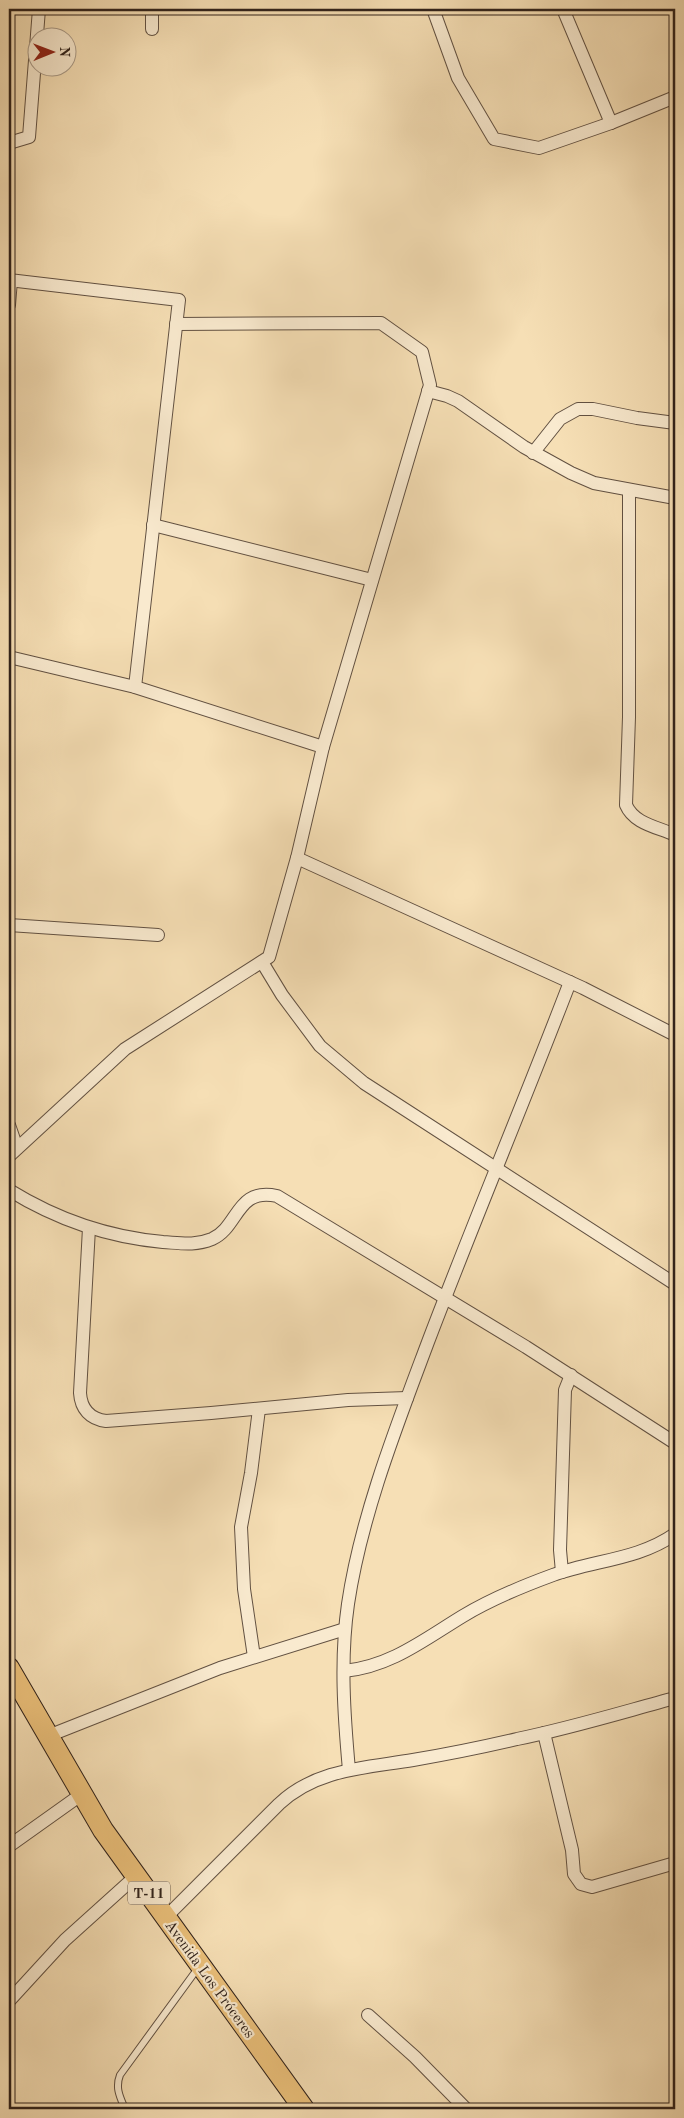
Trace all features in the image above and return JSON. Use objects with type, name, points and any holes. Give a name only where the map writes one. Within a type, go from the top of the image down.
[{"type":"highway","name":"Avenida Los Próceres","points":[[9,1668],[103,1830],[304,2109]]},
{"type":"street","points":[[9,143],[29,137],[39,9]]},
{"type":"street","points":[[152,9],[152,29]]},
{"type":"street","points":[[433,9],[458,78],[494,139],[539,148],[611,123],[675,97]]},
{"type":"street","points":[[563,9],[611,123]]},
{"type":"street","points":[[9,305],[10,280],[179,300],[135,687]]},
{"type":"street","points":[[13,1152],[125,1049],[269,957],[297,858],[323,747],[430,385],[422,352],[381,323],[176,324]]},
{"type":"street","points":[[428,391],[458,401],[533,453],[594,483],[675,498]]},
{"type":"street","points":[[533,453],[560,419],[578,409],[594,409],[637,418],[675,423]]},
{"type":"street","points":[[629,490],[629,690],[626,805],[628,812],[637,820],[675,835]]},
{"type":"street","points":[[153,525],[372,580]]},
{"type":"street","points":[[9,657],[135,687],[323,747]]},
{"type":"street","points":[[297,858],[570,982],[675,1035]]},
{"type":"street","points":[[9,925],[158,935]]},
{"type":"street","points":[[262,962],[282,995],[320,1046],[388,1100],[675,1284]]},
{"type":"street","points":[[348,1770],[344,1714],[345,1629],[360,1546],[407,1398],[570,982]]},
{"type":"street","points":[[9,1125],[13,1152]]},
{"type":"street","points":[[9,1190],[46,1211],[89,1228],[178,1244],[198,1243],[221,1234],[245,1202],[256,1196],[270,1194],[283,1200],[571,1375],[675,1443]]},
{"type":"street","points":[[89,1228],[80,1393],[82,1405],[89,1414],[100,1420],[259,1409],[348,1400],[407,1398]]},
{"type":"street","points":[[562,1572],[560,1550],[565,1390],[571,1375]]},
{"type":"street","points":[[254,1657],[244,1589],[241,1527],[251,1473],[259,1409]]},
{"type":"street","points":[[344,1671],[359,1670],[386,1662],[464,1616],[526,1586],[562,1572],[635,1555],[675,1534]]},
{"type":"street","points":[[48,1736],[220,1668],[345,1629]]},
{"type":"street","points":[[166,1917],[289,1795],[311,1781],[325,1775],[348,1770],[544,1734],[675,1698]]},
{"type":"street","points":[[544,1734],[572,1850],[574,1874],[581,1884],[592,1887],[675,1863]]},
{"type":"street","points":[[9,1846],[82,1794]]},
{"type":"street","points":[[9,2001],[65,1940],[136,1876]]},
{"type":"street","points":[[368,2015],[415,2058],[466,2109]]},
{"type":"lane","points":[[125,2109],[118,2091],[117,2083],[120,2075],[200,1965]]}]
